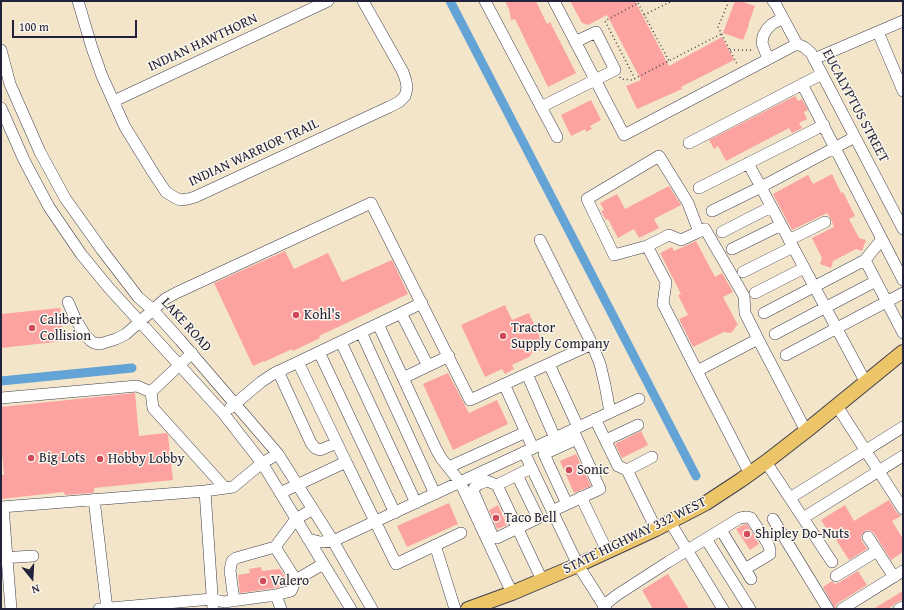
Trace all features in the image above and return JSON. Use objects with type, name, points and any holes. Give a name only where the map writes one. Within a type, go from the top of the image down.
[{"type":"main road","name":"STATE HIGHWAY 332 WEST","points":[[468,609],[512,593],[578,565],[656,529],[706,503],[766,462],[903,352]]},
{"type":"street","name":"INDIAN WARRIOR TRAIL","points":[[78,1],[102,76],[125,126],[166,192],[174,198],[180,200],[188,200],[195,197],[399,102],[404,96],[407,88],[403,72],[363,1]]},
{"type":"street","name":"INDIAN HAWTHORN","points":[[114,101],[328,1]]},
{"type":"street","points":[[485,1],[557,137]]},
{"type":"street","points":[[554,1],[624,135],[742,73],[766,54],[797,44],[773,1]]},
{"type":"street","points":[[766,54],[762,43],[763,36],[772,24],[783,18]]},
{"type":"street","points":[[814,59],[903,22]]},
{"type":"street","points":[[541,107],[615,70],[596,32],[576,42]]},
{"type":"street","points":[[878,32],[903,91]]},
{"type":"street","name":"EUCALYPTUS STREET","points":[[797,44],[804,47],[811,53],[903,229]]},
{"type":"street","name":"LAKE ROAD","points":[[1,50],[10,84],[40,152],[65,198],[138,297],[153,310],[192,353],[278,454],[334,541],[372,609]]},
{"type":"street","points":[[689,143],[822,74]]},
{"type":"street","points":[[802,84],[903,280]]},
{"type":"street","points":[[1,108],[4,125],[49,207],[81,254],[109,288],[223,413],[262,463],[351,609]]},
{"type":"street","points":[[699,188],[824,125]]},
{"type":"street","points":[[712,212],[855,137]]},
{"type":"street","points":[[699,232],[688,204],[659,156],[587,199],[614,255],[647,246],[670,235],[681,240],[699,232],[705,229],[744,296],[745,313],[806,431]]},
{"type":"street","points":[[748,163],[866,383]]},
{"type":"street","points":[[68,302],[85,335],[94,343],[100,344],[116,339],[126,334],[165,299],[176,292],[371,203],[470,400],[592,344]]},
{"type":"street","points":[[722,232],[772,207]]},
{"type":"street","points":[[743,272],[825,222]]},
{"type":"street","points":[[732,249],[781,225]]},
{"type":"street","points":[[764,313],[865,260],[882,239]]},
{"type":"street","points":[[540,240],[592,344],[600,364],[610,412]]},
{"type":"street","points":[[647,246],[666,282],[663,304],[750,474]]},
{"type":"street","points":[[865,260],[903,333]]},
{"type":"street","points":[[755,293],[804,268]]},
{"type":"street","points":[[775,334],[876,281]]},
{"type":"street","points":[[786,355],[903,293]]},
{"type":"street","points":[[223,413],[236,404],[261,382],[278,371],[422,304]]},
{"type":"street","points":[[401,313],[428,366]]},
{"type":"street","points":[[378,324],[436,449],[441,458],[460,482],[512,593]]},
{"type":"street","points":[[361,332],[435,494]]},
{"type":"street","points":[[697,371],[758,339]]},
{"type":"street","points":[[341,342],[416,503]]},
{"type":"street","points":[[319,352],[395,512]]},
{"type":"street","points":[[151,392],[192,353]]},
{"type":"street","points":[[403,378],[448,356]]},
{"type":"street","points":[[298,362],[396,564],[461,532]]},
{"type":"street","points":[[550,364],[600,489],[552,511]]},
{"type":"street","points":[[278,371],[311,443],[315,448],[320,450],[337,443]]},
{"type":"street","points":[[527,374],[555,438]]},
{"type":"street","points":[[504,384],[526,432],[532,468],[578,565],[605,607],[617,594],[740,518],[746,517],[751,518],[768,544],[770,554],[745,569]]},
{"type":"street","points":[[1,398],[137,386],[151,392]]},
{"type":"street","points":[[151,392],[153,408],[225,488]]},
{"type":"street","points":[[567,504],[544,454],[595,420],[639,399]]},
{"type":"street","points":[[837,406],[903,510]]},
{"type":"street","points":[[595,420],[618,466],[627,470],[656,529]]},
{"type":"street","points":[[606,440],[638,425]]},
{"type":"street","points":[[790,498],[903,427]]},
{"type":"street","points":[[449,467],[526,432]]},
{"type":"street","points":[[308,539],[320,542],[334,541],[528,450],[555,438],[576,432]]},
{"type":"street","points":[[11,609],[5,570],[2,507],[205,491],[234,487],[262,463],[278,454]]},
{"type":"street","points":[[803,518],[903,456]]},
{"type":"street","points":[[627,470],[652,457]]},
{"type":"street","points":[[280,493],[346,462]]},
{"type":"street","points":[[766,462],[832,562]]},
{"type":"street","points":[[497,485],[532,468]]},
{"type":"street","points":[[517,475],[538,518],[517,528],[497,538],[493,537],[473,491],[479,484],[487,481],[497,485],[517,528],[542,580]]},
{"type":"street","points":[[205,491],[213,604]]},
{"type":"street","points":[[581,497],[606,551]]},
{"type":"street","points":[[94,500],[104,609],[213,604],[224,602],[240,603],[291,591],[296,580],[323,564]]},
{"type":"street","points":[[240,603],[230,570],[232,561],[236,558],[275,547],[296,519],[313,509]]},
{"type":"street","points":[[773,519],[828,609]]},
{"type":"street","points":[[670,522],[722,609]]},
{"type":"street","points":[[720,530],[751,579]]},
{"type":"street","points":[[842,609],[898,574],[877,551],[868,537]]},
{"type":"street","points":[[706,539],[745,607]]},
{"type":"street","points":[[435,545],[455,609]]},
{"type":"street","points":[[275,547],[296,580]]},
{"type":"street","points":[[836,576],[877,551]]},
{"type":"street","points":[[4,558],[33,556]]},
{"type":"street","points":[[276,595],[281,609]]},
{"type":"street","points":[[899,609],[903,606]]},
{"type":"path","points":[[644,15],[672,1]]},
{"type":"path","points":[[729,1],[718,28],[742,73]]},
{"type":"path","points":[[635,79],[605,21],[639,2],[644,15],[669,61]]},
{"type":"path","points":[[615,70],[621,79],[635,79],[721,34]]},
{"type":"path","points":[[730,50],[766,54]]},
{"type":"building","points":[[505,1],[536,1],[547,24],[550,22],[576,73],[548,87],[515,19],[511,20],[509,9]]},
{"type":"building","points":[[570,1],[635,1],[669,66],[722,37],[734,60],[681,87],[682,89],[637,109],[626,86],[641,80],[607,15],[588,25],[582,23]]},
{"type":"building","points":[[735,1],[740,1],[755,6],[743,40],[723,33]]},
{"type":"building","points":[[795,96],[798,101],[802,99],[808,110],[804,112],[807,119],[799,123],[802,128],[792,133],[789,128],[726,161],[718,146],[714,149],[709,140]]},
{"type":"building","points":[[591,100],[601,120],[590,126],[592,129],[586,132],[585,129],[571,136],[561,115]]},
{"type":"building","points":[[832,174],[841,193],[843,192],[855,216],[849,219],[859,238],[866,240],[862,251],[856,249],[833,261],[831,268],[820,264],[822,258],[812,238],[834,227],[827,213],[792,230],[773,194],[808,175],[813,184]]},
{"type":"building","points":[[669,186],[681,205],[654,219],[659,228],[639,238],[634,229],[618,238],[608,219],[606,220],[601,211],[604,210],[600,203],[617,194],[625,209]]},
{"type":"building","points":[[696,241],[715,277],[722,273],[733,292],[723,297],[738,325],[732,332],[724,332],[693,347],[679,319],[688,315],[678,295],[681,294],[660,253],[672,247],[674,251]]},
{"type":"building","name":"Kohl's","points":[[285,251],[294,269],[328,253],[342,282],[392,260],[408,294],[319,336],[320,338],[293,351],[292,349],[253,366],[214,283]]},
{"type":"building","name":"Tractor Supply Company","points":[[505,305],[512,320],[529,313],[545,348],[530,354],[531,356],[512,365],[514,369],[505,374],[502,369],[485,377],[461,325]]},
{"type":"building","name":"Caliber Collision","points":[[60,308],[64,341],[1,348],[1,314]]},
{"type":"building","points":[[448,373],[469,413],[497,400],[508,424],[453,450],[423,384]]},
{"type":"building","points":[[135,393],[139,436],[166,433],[168,435],[173,480],[94,488],[94,492],[91,493],[65,495],[64,492],[1,499],[1,475],[4,475],[1,441],[1,407]]},
{"type":"building","points":[[641,431],[648,445],[622,458],[615,444]]},
{"type":"building","points":[[576,454],[591,486],[574,493],[560,461]]},
{"type":"building","points":[[889,500],[897,513],[901,516],[892,521],[903,539],[903,552],[891,560],[874,533],[867,530],[861,537],[867,549],[849,560],[821,520],[845,505],[854,521]]},
{"type":"building","points":[[449,503],[458,524],[407,547],[397,526]]},
{"type":"building","name":"Taco Bell","points":[[498,505],[507,525],[497,529],[489,510]]},
{"type":"building","name":"Shipley Do-Nuts","points":[[747,524],[759,544],[750,550],[736,529]]},
{"type":"building","name":"Valero","points":[[261,567],[262,571],[280,569],[288,581],[286,585],[240,593],[238,575],[250,573],[249,569]]},
{"type":"building","points":[[858,571],[867,585],[838,603],[835,609],[823,587],[832,581],[835,584],[840,582]]},
{"type":"building","points":[[668,574],[689,609],[653,609],[642,590]]},
{"type":"building","points":[[903,591],[903,600],[888,609],[873,609]]},
{"type":"waterway","points":[[450,1],[696,476]]},
{"type":"waterway","points":[[1,381],[132,368]]},
{"type":"place","name":"Kohl's","points":[[296,315]]},
{"type":"place","name":"Caliber Collision","points":[[32,328]]},
{"type":"place","name":"Tractor Supply Company","points":[[503,336]]},
{"type":"place","name":"Big Lots","points":[[31,458]]},
{"type":"place","name":"Hobby Lobby","points":[[100,459]]},
{"type":"place","name":"Sonic","points":[[569,470]]},
{"type":"place","name":"Taco Bell","points":[[496,518]]},
{"type":"place","name":"Shipley Do-Nuts","points":[[747,534]]},
{"type":"place","name":"Valero","points":[[263,581]]}]
